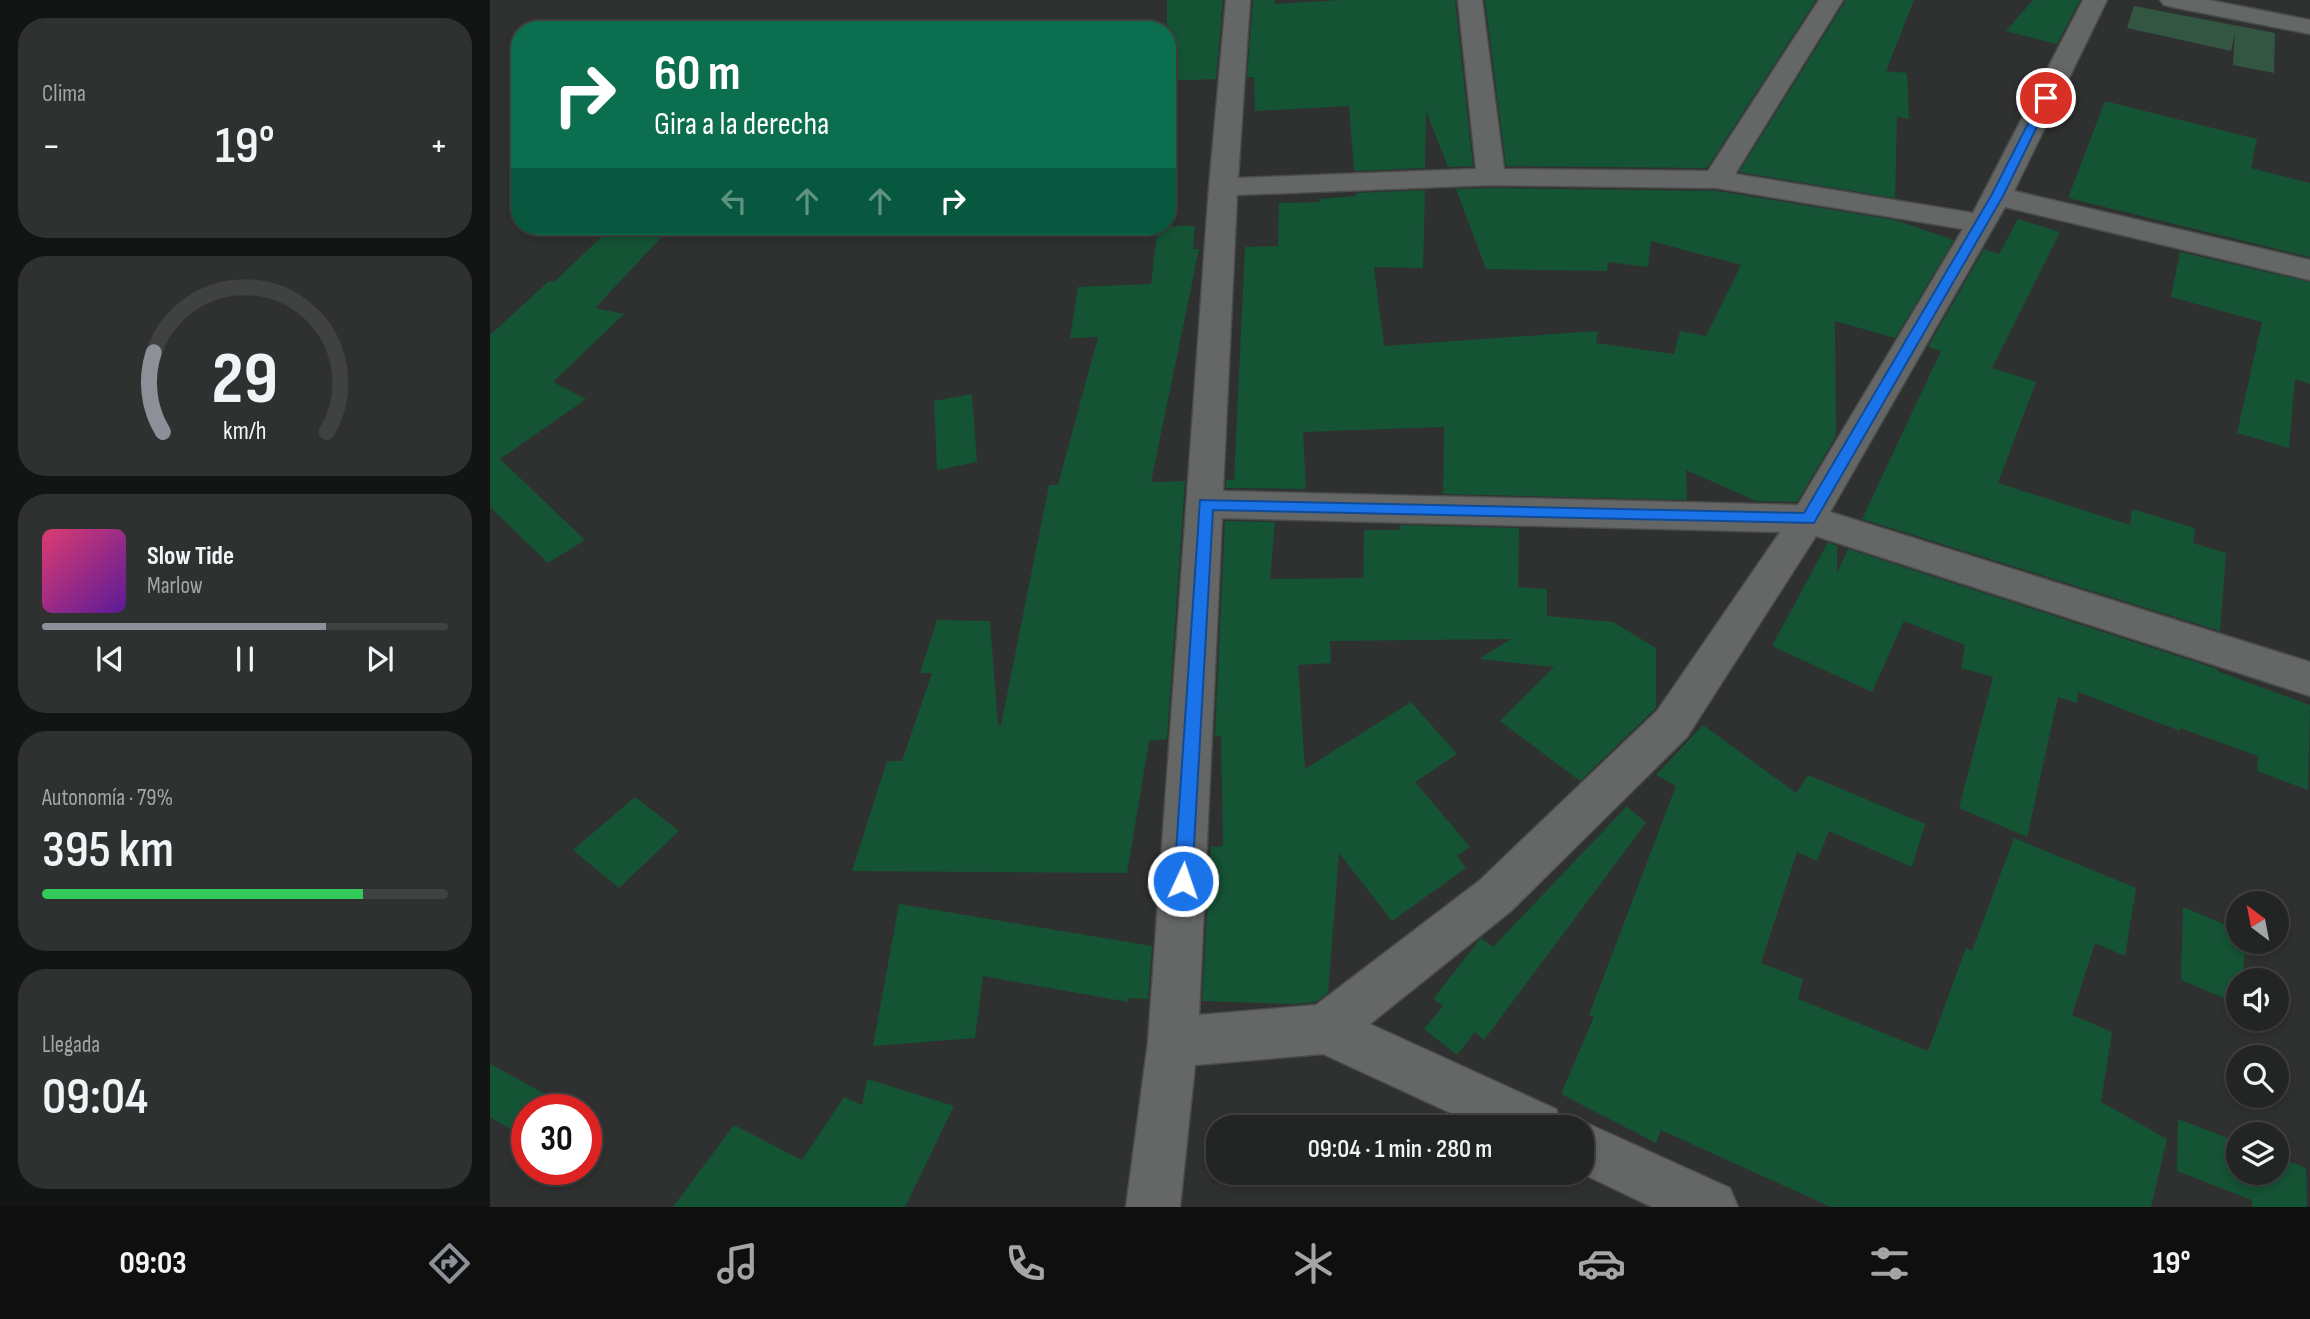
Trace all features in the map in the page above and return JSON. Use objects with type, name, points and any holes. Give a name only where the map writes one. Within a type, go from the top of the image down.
[{"type":"street","points":[[1153,1207],[1173,1042],[1223,187],[1238,0]]},
{"type":"street","points":[[1470,0],[1491,177]]},
{"type":"street","points":[[1717,180],[1831,0]]},
{"type":"street","points":[[1325,1029],[1495,896],[1672,724],[1808,519],[1989,209],[2095,0]]},
{"type":"street","points":[[2172,0],[2310,26]]},
{"type":"street","points":[[1223,187],[1491,177],[1717,180],[1989,209],[2310,270]]},
{"type":"street","points":[[1205,504],[1808,519],[2310,679]]},
{"type":"street","points":[[1173,1042],[1325,1029],[1512,1115]]},
{"type":"street","points":[[1594,1153],[1711,1207]]},
{"type":"green space","points":[[2134,6],[2275,33],[2274,73],[2233,65],[2235,32],[2231,51],[2127,28]]},
{"type":"building","points":[[1167,0],[1223,0],[1216,79],[1176,81],[1176,21],[1167,21]]},
{"type":"building","points":[[1253,0],[1275,0],[1275,4],[1340,0],[1455,0],[1473,166],[1448,167],[1426,111],[1425,168],[1354,171],[1349,106],[1255,111],[1254,77],[1247,77]]},
{"type":"building","points":[[1485,0],[1816,0],[1707,168],[1506,166]]},
{"type":"building","points":[[1846,0],[1914,0],[1886,71],[1907,73],[1909,119],[1897,116],[1895,198],[1739,172]]},
{"type":"building","points":[[2033,0],[2080,0],[2057,44],[2006,31]]},
{"type":"building","points":[[2105,101],[2257,139],[2251,168],[2310,183],[2310,257],[2068,198]]},
{"type":"building","points":[[1456,189],[1717,191],[1895,220],[1954,240],[1895,338],[1835,321],[1836,436],[1797,502],[1756,501],[1686,470],[1687,500],[1443,494],[1444,427],[1303,432],[1306,489],[1226,488],[1226,480],[1234,480],[1245,247],[1278,246],[1279,203],[1320,202],[1319,199],[1356,196],[1356,193],[1425,190],[1423,268],[1374,267],[1384,346],[1598,331],[1596,343],[1674,354],[1680,331],[1706,336],[1741,265],[1651,241],[1648,267],[1608,262],[1607,271],[1486,269]]},
{"type":"building","points":[[2018,219],[2060,232],[1992,368],[2036,382],[1998,483],[2130,525],[2132,509],[2195,528],[2193,543],[2226,553],[2220,631],[1862,519],[1941,351],[1928,347],[1984,249],[1999,254]]},
{"type":"building","points":[[1176,226],[1195,226],[1193,249],[1199,249],[1151,482],[1185,481],[1167,739],[1149,741],[1127,873],[852,871],[887,761],[902,761],[932,673],[920,673],[937,620],[990,621],[998,725],[1001,725],[1049,485],[1058,485],[1098,337],[1070,338],[1078,287],[1151,284],[1157,235],[1176,235]]},
{"type":"building","points":[[604,235],[664,235],[595,308],[624,314],[553,382],[586,399],[500,459],[585,540],[548,563],[490,507],[490,335],[549,281],[554,282]]},
{"type":"building","points":[[2180,252],[2310,282],[2310,384],[2295,379],[2289,448],[2237,433],[2262,322],[2171,297]]},
{"type":"building","points":[[972,394],[977,462],[937,470],[934,401]]},
{"type":"building","points":[[1225,521],[1275,522],[1270,579],[1363,578],[1364,530],[1400,530],[1400,525],[1519,528],[1518,587],[1547,589],[1547,616],[1613,622],[1656,648],[1656,708],[1580,781],[1500,721],[1554,667],[1479,659],[1511,639],[1330,641],[1331,663],[1298,665],[1305,769],[1411,702],[1457,754],[1415,782],[1470,847],[1457,856],[1466,868],[1392,921],[1339,853],[1328,993],[1315,1002],[1294,1004],[1202,1001],[1211,847],[1223,846],[1221,736],[1215,736]]},
{"type":"building","points":[[1828,542],[1837,546],[1837,573],[1848,549],[2217,669],[2310,705],[2308,790],[2257,771],[2258,756],[2180,728],[2180,731],[2078,692],[2077,703],[2058,697],[2027,837],[1959,808],[1993,677],[1961,668],[1965,645],[1904,621],[1872,692],[1772,646]]},
{"type":"building","points":[[1703,725],[1796,793],[1808,775],[1925,824],[1912,867],[1829,831],[1817,861],[1797,852],[1761,963],[1803,979],[1798,999],[1928,1051],[1966,948],[1972,951],[2014,838],[2136,888],[2125,956],[2095,943],[2072,1015],[2112,1032],[2101,1102],[2167,1139],[2151,1207],[1831,1207],[1661,1130],[1656,1143],[1561,1094],[1594,1017],[1589,1015],[1676,786],[1656,775]]},
{"type":"building","points":[[635,797],[679,831],[619,888],[573,850]]},
{"type":"building","points":[[1627,806],[1646,823],[1484,1040],[1475,1032],[1457,1055],[1424,1029],[1443,1006],[1433,999],[1481,938],[1493,947]]},
{"type":"building","points":[[899,904],[1152,946],[1148,999],[1129,998],[1128,1002],[983,976],[975,1038],[873,1046]]},
{"type":"building","points":[[2183,907],[2226,925],[2226,954],[2245,954],[2243,968],[2226,968],[2226,999],[2181,980]]},
{"type":"building","points":[[490,1064],[545,1094],[511,1094],[511,1130],[490,1117]]},
{"type":"building","points":[[867,1079],[954,1106],[905,1207],[673,1207],[734,1125],[802,1160],[844,1097],[862,1105]]},
{"type":"building","points":[[2178,1119],[2226,1137],[2226,1185],[2289,1185],[2289,1162],[2306,1168],[2307,1207],[2252,1207],[2252,1200],[2177,1171]]},
{"type":"route","points":[[1183,881],[1205,504],[1808,519],[1997,196],[2046,98]]}]
